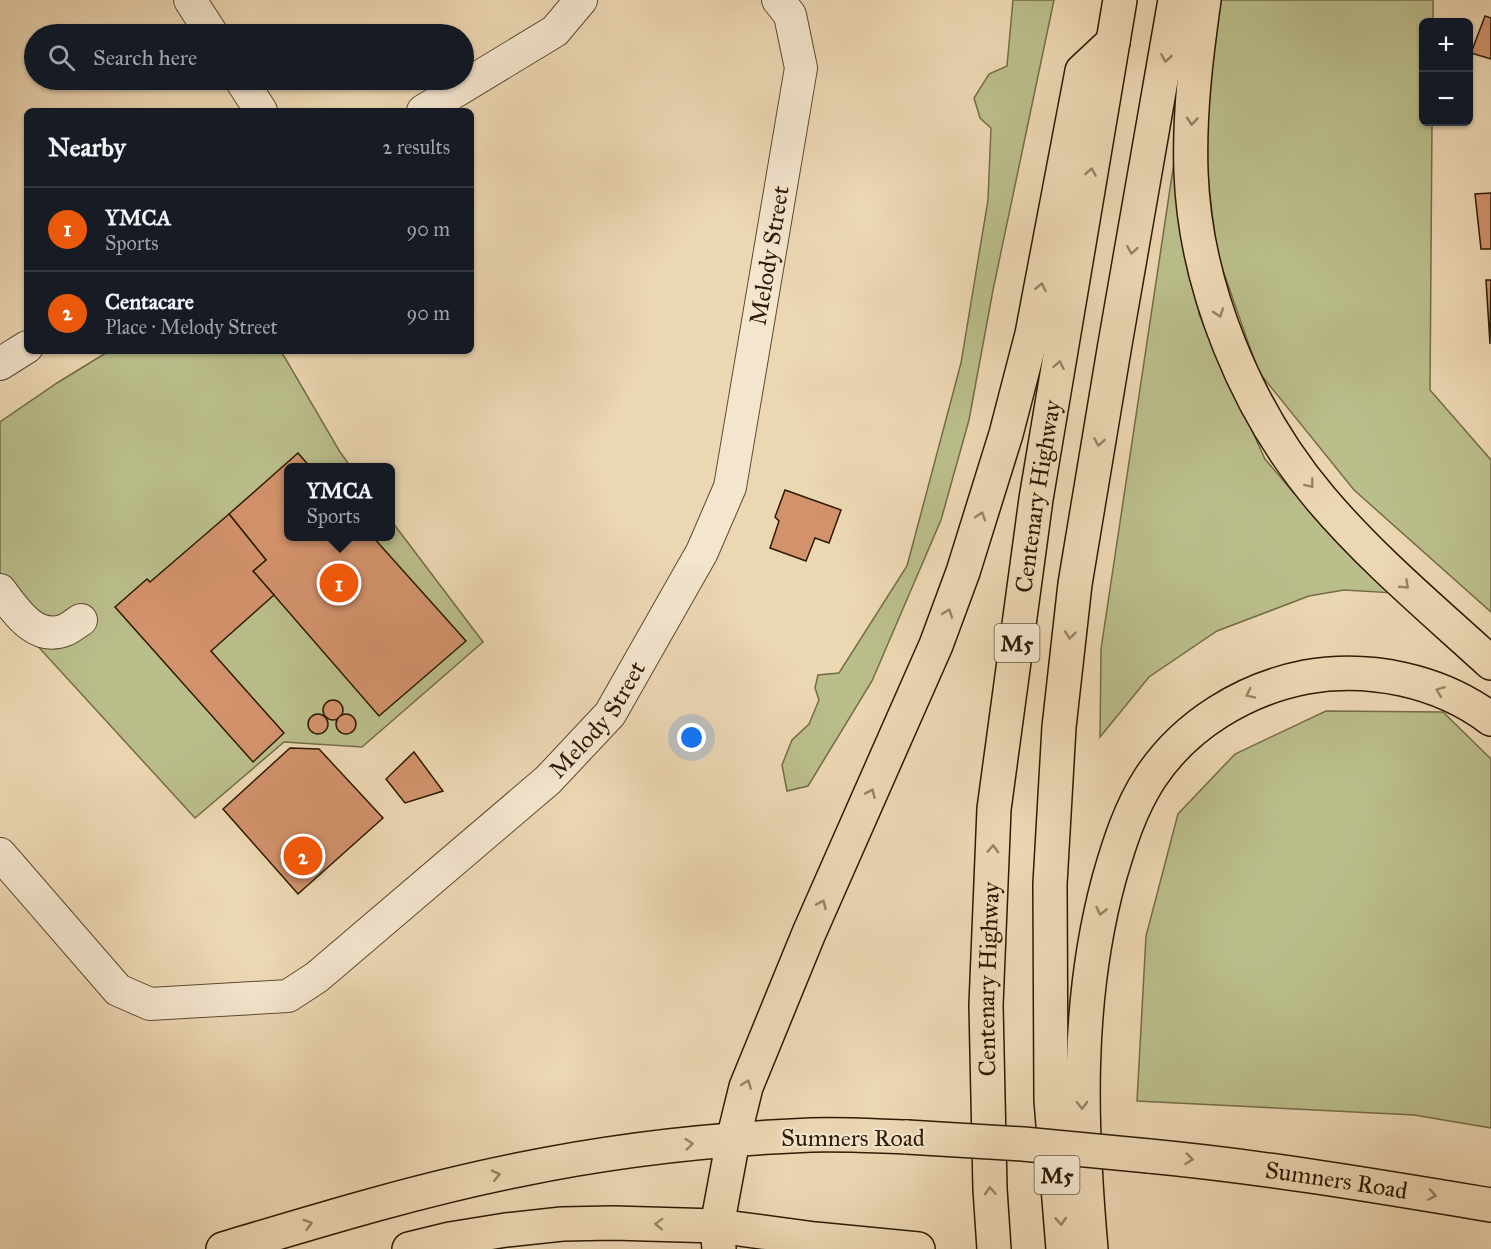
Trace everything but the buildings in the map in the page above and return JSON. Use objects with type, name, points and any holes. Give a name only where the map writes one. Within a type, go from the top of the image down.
[{"type":"main road","name":"Centenary Highway","points":[[994,1249],[990,1189],[986,1005],[994,809],[1035,499],[1120,0]]},
{"type":"main road","name":"M5","points":[[1063,1249],[1051,1078],[1050,884],[1059,728],[1077,572],[1175,0]]},
{"type":"main road","points":[[1204,0],[1194,83],[1191,174],[1205,263],[1216,305],[1232,351],[1268,425],[1321,498],[1397,578],[1491,663]]},
{"type":"main road","points":[[718,1237],[733,1140],[746,1087],[809,933],[936,645],[963,572],[1006,434],[1032,334],[1082,71],[1113,42]]},
{"type":"main road","points":[[1091,1249],[1082,1106],[1083,1044],[1089,991],[1097,929],[1116,855],[1132,811],[1150,778],[1178,744],[1227,705],[1260,690],[1322,674],[1359,672],[1426,686],[1454,696],[1491,719]]},
{"type":"main road","name":"Sumners Road","points":[[223,1249],[368,1206],[517,1170],[595,1156],[733,1140],[813,1135],[907,1137],[1023,1144],[1212,1162],[1491,1205]]},
{"type":"main road","points":[[409,1249],[472,1235],[562,1224],[613,1223],[718,1237],[815,1239],[917,1249]]},
{"type":"street","points":[[190,0],[206,24]]},
{"type":"street","points":[[474,80],[555,31],[580,0]]},
{"type":"street","name":"Melody Street","points":[[0,854],[118,990],[150,1004],[288,996],[317,977],[548,780],[610,714],[702,552],[730,487],[801,68],[790,15],[778,0]]},
{"type":"street","points":[[247,90],[259,108]]},
{"type":"street","points":[[428,108],[458,90]]},
{"type":"street","points":[[0,364],[24,349]]},
{"type":"street","points":[[0,590],[24,620],[35,628],[55,632],[65,630],[81,620]]},
{"type":"green space","points":[[1013,0],[1054,0],[993,290],[969,420],[941,520],[872,681],[808,786],[787,791],[782,765],[792,740],[809,724],[819,700],[815,688],[818,675],[839,673],[907,566],[961,363],[988,200],[991,128],[980,118],[974,98],[989,74],[1007,66]]},
{"type":"green space","points":[[1220,0],[1433,0],[1433,18],[1419,18],[1419,126],[1432,126],[1430,390],[1491,460],[1491,612],[1354,490],[1258,371],[1217,253],[1204,147],[1214,36]]},
{"type":"green space","points":[[1174,162],[1185,175],[1199,314],[1265,459],[1315,518],[1394,593],[1344,590],[1309,596],[1217,631],[1149,677],[1100,737],[1101,649]]},
{"type":"green space","points":[[104,354],[283,354],[348,463],[284,463],[284,541],[395,541],[395,526],[483,642],[362,747],[284,742],[195,818],[0,605],[0,422]]},
{"type":"green space","points":[[1326,711],[1443,712],[1491,759],[1491,1128],[1414,1115],[1137,1101],[1146,936],[1178,814],[1235,754]]},
{"type":"place","name":"YMCA","points":[[339,583]]},
{"type":"place","name":"Centacare","points":[[303,856]]}]
